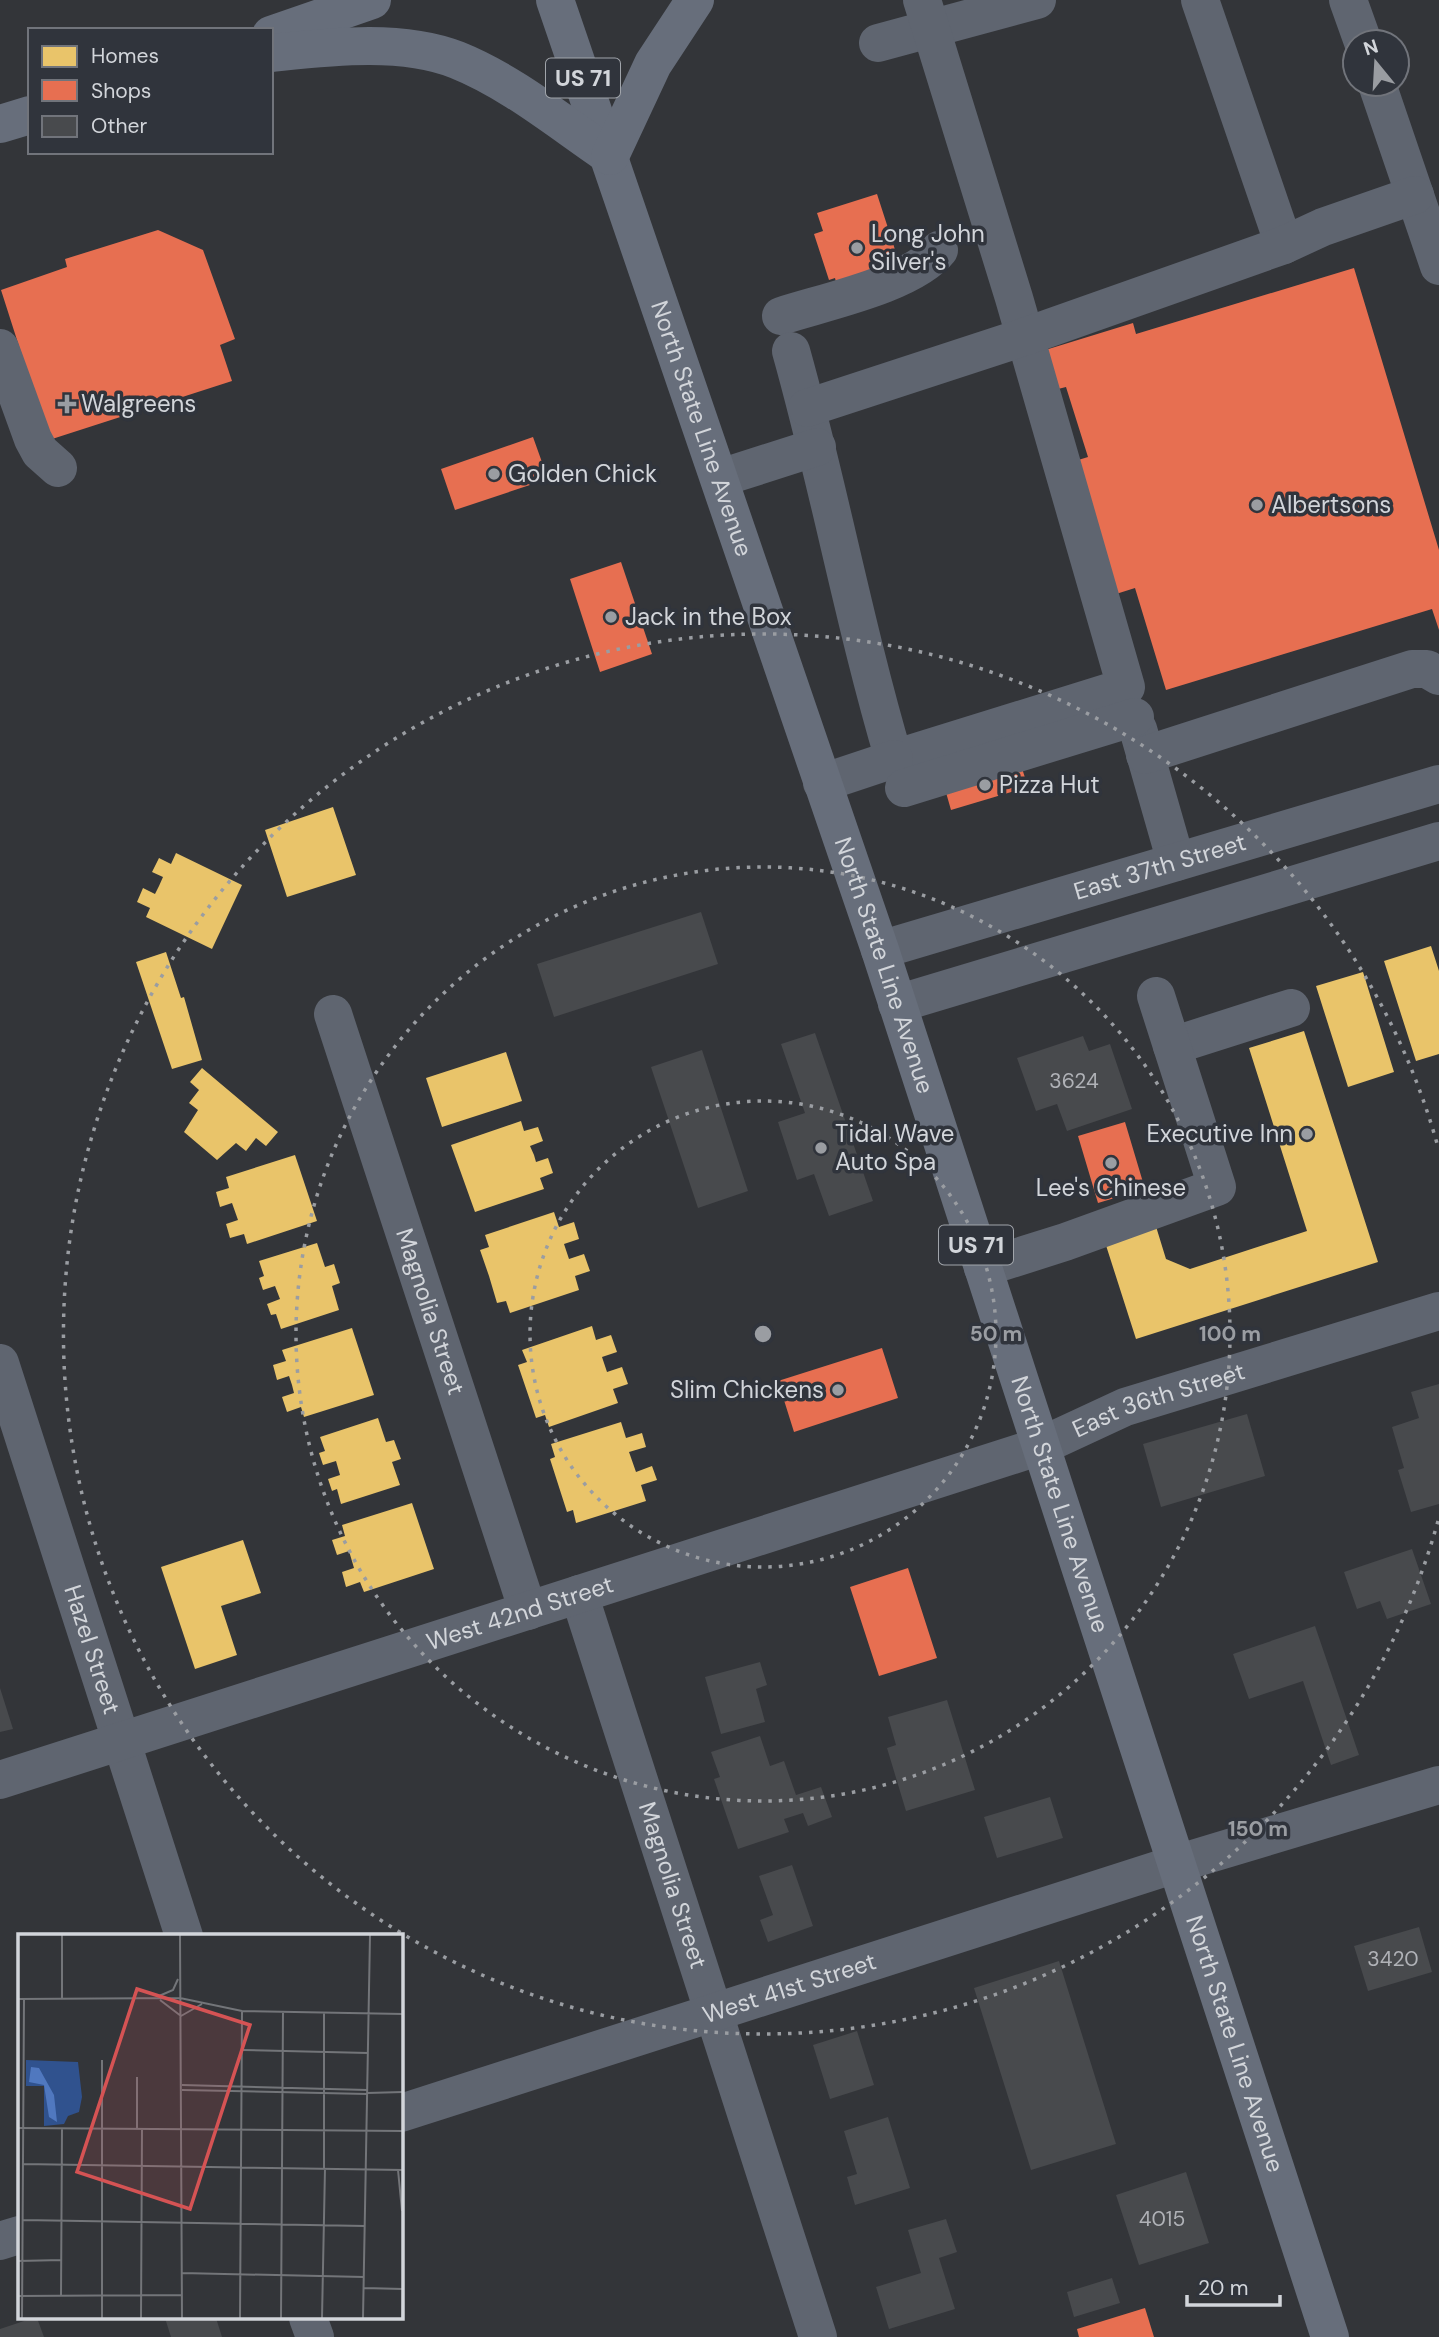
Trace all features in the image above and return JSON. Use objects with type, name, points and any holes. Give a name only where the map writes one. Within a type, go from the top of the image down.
[{"type":"main road","points":[[247,28],[290,0]]},
{"type":"main road","points":[[273,34],[372,0]]},
{"type":"main road","name":"North State Line Avenue","points":[[555,0],[611,156],[880,950],[1330,2337]]},
{"type":"main road","points":[[273,53],[335,47],[391,47],[455,59],[507,85],[611,156],[653,64],[695,0]]},
{"type":"main road","points":[[0,124],[28,116]]},
{"type":"street","points":[[878,43],[927,14],[1037,0]]},
{"type":"street","points":[[1200,0],[1284,245]]},
{"type":"street","points":[[1348,0],[1358,28]]},
{"type":"street","points":[[927,14],[1177,862]]},
{"type":"street","points":[[1382,98],[1439,265]]},
{"type":"street","points":[[807,408],[1024,337],[1110,303],[1284,245],[1349,217],[1415,195]]},
{"type":"street","points":[[899,773],[869,676],[817,447],[786,333],[909,275],[930,261],[939,250]]},
{"type":"street","points":[[0,348],[33,439],[40,452],[58,468]]},
{"type":"street","points":[[720,478],[817,447]]},
{"type":"street","points":[[1145,755],[1412,669],[1426,669],[1439,676]]},
{"type":"street","points":[[822,783],[899,773],[1130,702]]},
{"type":"street","name":"East 37th Street","points":[[880,950],[1439,784]]},
{"type":"street","points":[[897,1004],[1439,841]]},
{"type":"street","points":[[983,1268],[1065,1242],[1217,1187],[1156,996]]},
{"type":"street","points":[[1172,1046],[1291,1008]]},
{"type":"street","name":"Magnolia Street","points":[[333,1014],[528,1611]]},
{"type":"street","name":"East 36th Street","points":[[1041,1446],[1125,1407],[1439,1311]]},
{"type":"street","name":"Hazel Street","points":[[0,1363],[183,1934]]},
{"type":"street","name":"West 42nd Street","points":[[0,1780],[1041,1446]]},
{"type":"street","name":"Magnolia Street","points":[[579,1594],[818,2337]]},
{"type":"street","name":"West 41st Street","points":[[402,2113],[1177,1864],[1439,1785]]},
{"type":"street","points":[[0,2241],[18,2235]]},
{"type":"street","points":[[309,2320],[315,2337]]},
{"type":"building: Homes","points":[[333,807],[356,875],[287,897],[265,830]]},
{"type":"building: Homes","points":[[176,853],[242,885],[212,949],[146,917],[150,908],[137,902],[143,888],[155,894],[159,886],[163,877],[152,872],[159,858],[171,864]]},
{"type":"building: Homes","points":[[1431,946],[1439,971],[1439,1054],[1416,1061],[1384,961]]},
{"type":"building: Homes","points":[[166,952],[181,998],[184,997],[202,1060],[172,1069],[136,962]]},
{"type":"building: Homes","points":[[1363,972],[1394,1072],[1348,1087],[1316,986]]},
{"type":"building: Homes","name":"Executive Inn","points":[[1304,1031],[1378,1262],[1136,1339],[1103,1236],[1154,1220],[1166,1259],[1190,1269],[1307,1231],[1249,1048]]},
{"type":"building: Homes","points":[[506,1052],[522,1101],[442,1127],[426,1078]]},
{"type":"building: Homes","points":[[202,1068],[278,1132],[266,1146],[256,1138],[246,1151],[236,1143],[217,1160],[184,1132],[198,1110],[189,1103],[199,1090],[190,1082]]},
{"type":"building: Homes","points":[[521,1121],[524,1131],[538,1127],[543,1141],[530,1146],[536,1162],[548,1158],[553,1173],[540,1178],[544,1189],[475,1212],[451,1145]]},
{"type":"building: Homes","points":[[295,1155],[317,1221],[247,1244],[244,1234],[230,1238],[226,1224],[238,1220],[232,1203],[220,1207],[216,1192],[229,1188],[226,1177]]},
{"type":"building: Homes","points":[[554,1212],[559,1227],[574,1222],[579,1239],[564,1244],[569,1259],[584,1254],[590,1271],[575,1276],[579,1290],[510,1313],[506,1301],[497,1303],[480,1250],[489,1247],[485,1235]]},
{"type":"building: Homes","points":[[317,1243],[325,1267],[334,1264],[340,1283],[332,1286],[339,1310],[281,1329],[276,1314],[271,1315],[267,1304],[280,1299],[275,1286],[263,1290],[259,1278],[264,1276],[259,1261]]},
{"type":"building: Homes","points":[[592,1326],[596,1340],[611,1335],[617,1352],[602,1357],[607,1372],[622,1367],[628,1384],[613,1389],[618,1403],[549,1427],[545,1415],[536,1418],[518,1365],[527,1362],[522,1350]]},
{"type":"building: Homes","points":[[352,1328],[374,1395],[304,1417],[301,1407],[287,1412],[282,1397],[294,1393],[292,1385],[289,1376],[277,1380],[273,1365],[286,1361],[282,1350]]},
{"type":"building: Homes","points":[[378,1418],[386,1442],[394,1440],[401,1459],[392,1462],[400,1485],[341,1504],[337,1489],[332,1491],[328,1479],[340,1475],[336,1461],[323,1465],[319,1453],[325,1451],[320,1437]]},
{"type":"building: Homes","points":[[621,1422],[626,1438],[642,1433],[646,1447],[629,1452],[636,1472],[652,1466],[657,1480],[641,1485],[646,1501],[576,1523],[573,1510],[567,1512],[550,1459],[555,1457],[551,1444]]},
{"type":"building: Homes","points":[[412,1503],[434,1569],[364,1592],[360,1582],[346,1587],[342,1572],[354,1568],[349,1551],[337,1555],[332,1540],[345,1536],[342,1525]]},
{"type":"building: Homes","points":[[243,1540],[261,1593],[221,1606],[237,1655],[195,1669],[161,1567]]},
{"type":"building: Shops","name":"Long John Silver's","points":[[877,194],[899,262],[836,282],[835,278],[829,280],[814,234],[823,231],[817,213]]},
{"type":"building: Shops","name":"Walgreens","points":[[158,230],[203,250],[235,339],[220,345],[232,381],[49,440],[1,290],[67,267],[65,259]]},
{"type":"building: Shops","name":"Albertsons","points":[[1354,268],[1439,550],[1439,630],[1432,609],[1166,690],[1135,588],[1116,594],[1075,461],[1088,457],[1066,387],[1054,390],[1042,351],[1133,323],[1136,334]]},
{"type":"building: Shops","name":"Golden Chick","points":[[533,437],[548,479],[455,510],[441,469]]},
{"type":"building: Shops","name":"Jack in the Box","points":[[621,562],[652,654],[600,672],[570,579]]},
{"type":"building: Shops","name":"Pizza Hut","points":[[1019,759],[1028,787],[951,810],[943,782]]},
{"type":"building: Shops","name":"Lee's Chinese","points":[[1125,1122],[1145,1189],[1098,1203],[1078,1136]]},
{"type":"building: Shops","name":"Slim Chickens","points":[[882,1348],[898,1398],[794,1432],[778,1381]]},
{"type":"building: Shops","points":[[908,1568],[937,1658],[879,1676],[850,1587]]},
{"type":"building: Shops","points":[[1145,2308],[1154,2337],[1079,2337],[1077,2329]]},
{"type":"building: Other","points":[[701,912],[718,964],[554,1017],[537,964]]},
{"type":"building: Other","name":"Tidal Wave Auto Spa","points":[[815,1033],[873,1201],[829,1216],[814,1174],[797,1180],[778,1122],[805,1113],[781,1044]]},
{"type":"building: Other","points":[[1083,1036],[1089,1051],[1110,1044],[1132,1109],[1067,1131],[1057,1104],[1036,1111],[1017,1058]]},
{"type":"building: Other","points":[[702,1050],[748,1191],[698,1208],[651,1067]]},
{"type":"building: Other","points":[[1439,1384],[1439,1504],[1411,1512],[1398,1470],[1404,1468],[1392,1427],[1419,1418],[1411,1392]]},
{"type":"building: Other","points":[[1247,1414],[1265,1476],[1161,1507],[1143,1444]]},
{"type":"building: Other","points":[[1412,1549],[1431,1604],[1387,1619],[1380,1601],[1357,1609],[1344,1572]]},
{"type":"building: Other","points":[[1315,1626],[1359,1755],[1331,1765],[1303,1681],[1249,1699],[1233,1654]]},
{"type":"building: Other","points":[[760,1662],[767,1685],[756,1689],[765,1722],[721,1734],[705,1677]]},
{"type":"building: Other","points":[[0,1688],[13,1729],[0,1732]]},
{"type":"building: Other","points":[[947,1700],[975,1790],[906,1811],[887,1748],[896,1745],[888,1717]]},
{"type":"building: Other","points":[[760,1736],[770,1766],[784,1761],[796,1795],[821,1787],[832,1817],[808,1826],[803,1813],[784,1819],[789,1832],[738,1849],[714,1779],[720,1777],[711,1752]]},
{"type":"building: Other","points":[[1050,1797],[1063,1838],[997,1858],[984,1817]]},
{"type":"building: Other","points":[[792,1865],[813,1926],[768,1942],[760,1920],[773,1915],[759,1876]]},
{"type":"building: Other","points":[[1419,1927],[1432,1972],[1368,1991],[1354,1946]]},
{"type":"building: Other","points":[[1059,1961],[1116,2144],[1031,2170],[974,1988]]},
{"type":"building: Other","points":[[857,2031],[874,2085],[830,2099],[813,2045]]},
{"type":"building: Other","points":[[888,2117],[910,2188],[855,2205],[847,2177],[857,2174],[844,2131]]},
{"type":"building: Other","points":[[1186,2172],[1209,2243],[1139,2265],[1116,2195]]},
{"type":"building: Other","points":[[946,2219],[957,2252],[939,2258],[955,2309],[889,2329],[876,2287],[921,2273],[908,2230]]},
{"type":"building: Other","points":[[1112,2278],[1120,2303],[1074,2317],[1067,2292]]},
{"type":"building: Other","points":[[27,2320],[38,2320],[44,2337],[0,2337],[0,2329]]},
{"type":"building: Other","points":[[166,2320],[217,2320],[222,2337],[171,2337]]},
{"type":"place","name":"Long John Silver's","points":[[857,248]]},
{"type":"place","name":"Walgreens","points":[[67,404]]},
{"type":"place","name":"Golden Chick","points":[[494,474]]},
{"type":"place","name":"Albertsons","points":[[1257,505]]},
{"type":"place","name":"Jack in the Box","points":[[611,617]]},
{"type":"place","name":"Pizza Hut","points":[[985,785]]},
{"type":"place","name":"Executive Inn","points":[[1307,1134]]},
{"type":"place","name":"Tidal Wave Auto Spa","points":[[821,1148]]},
{"type":"place","name":"Lee's Chinese","points":[[1111,1163]]},
{"type":"place","name":"Slim Chickens","points":[[838,1390]]}]
